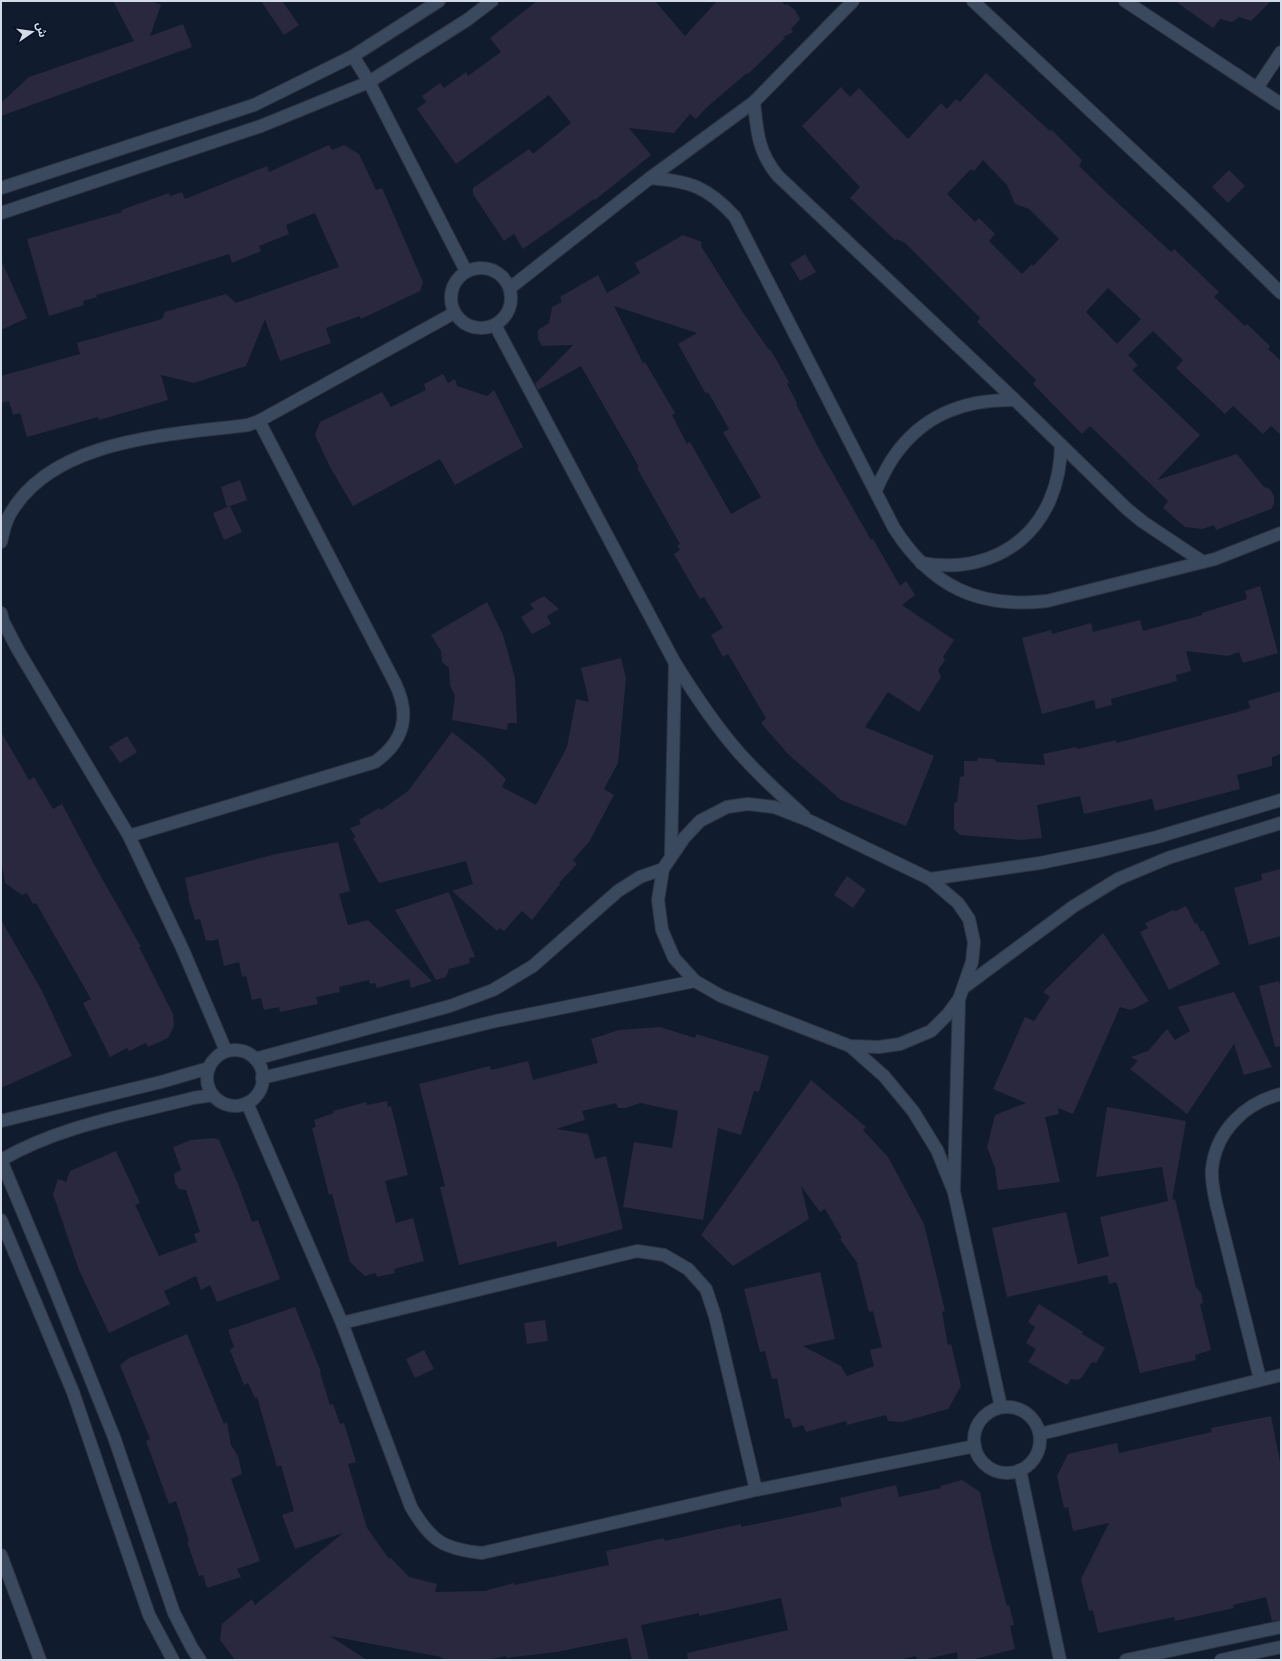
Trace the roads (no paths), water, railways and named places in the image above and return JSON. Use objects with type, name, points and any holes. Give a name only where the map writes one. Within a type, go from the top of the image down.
[{"type":"street","points":[[1,188],[254,105],[353,56],[439,1]]},
{"type":"street","points":[[1,213],[261,126],[369,82],[467,20],[492,1]]},
{"type":"street","points":[[510,288],[650,178],[754,102],[853,1]]},
{"type":"street","points":[[973,1],[1189,203],[1281,293]]},
{"type":"street","points":[[1125,1],[1281,104]]},
{"type":"street","points":[[1257,88],[1281,52]]},
{"type":"street","points":[[353,56],[369,82],[466,271]]},
{"type":"street","points":[[754,102],[758,142],[769,165],[778,176],[1015,400],[1127,509],[1143,522],[1203,562]]},
{"type":"street","points":[[650,178],[688,183],[706,191],[722,202],[735,217],[876,490],[894,528],[905,546],[920,563],[936,577],[953,587],[971,595],[1009,603],[1047,601],[1203,562],[1235,552],[1281,534]]},
{"type":"street","points":[[483,267],[492,269],[500,274],[510,288],[512,297],[508,313],[495,325],[486,328],[468,326],[460,320],[454,312],[451,304],[450,294],[453,285],[466,271],[474,268],[483,267]]},
{"type":"street","points":[[1,542],[8,516],[24,495],[48,472],[76,458],[107,447],[159,436],[248,425],[259,421],[454,312]]},
{"type":"street","points":[[495,325],[675,664],[703,707],[735,748],[771,786],[810,820]]},
{"type":"street","points":[[876,490],[894,456],[918,430],[932,419],[964,405],[998,400],[1015,400]]},
{"type":"street","points":[[129,836],[374,762],[387,753],[396,742],[402,727],[404,712],[402,697],[259,421]]},
{"type":"street","points":[[920,563],[943,566],[973,564],[1006,550],[1020,540],[1033,528],[1052,497],[1060,463],[1060,445]]},
{"type":"street","points":[[1,614],[18,650],[129,836],[183,950],[226,1051]]},
{"type":"street","points":[[671,855],[675,664]]},
{"type":"street","points":[[930,879],[1040,863],[1099,851],[1157,837],[1281,800]]},
{"type":"street","points":[[748,804],[774,807],[810,820],[930,879],[958,903],[969,919],[974,942],[972,962],[961,994],[948,1014],[931,1031],[900,1044],[879,1047],[850,1046],[721,996],[695,981],[674,958],[662,930],[658,900],[663,869],[671,855],[684,838],[700,821],[727,807],[748,804]]},
{"type":"street","points":[[961,994],[1074,906],[1118,879],[1168,858],[1281,823]]},
{"type":"street","points":[[255,1059],[450,1006],[493,990],[533,966],[618,891],[640,878],[663,869]]},
{"type":"street","points":[[262,1078],[496,1021],[695,981]]},
{"type":"street","points":[[954,1192],[961,994]]},
{"type":"street","points":[[850,1046],[884,1076],[913,1111],[937,1150],[954,1192],[1001,1407]]},
{"type":"street","points":[[233,1050],[242,1051],[255,1059],[259,1065],[262,1078],[261,1088],[255,1097],[247,1103],[233,1106],[218,1101],[213,1095],[207,1082],[209,1068],[213,1061],[226,1051],[233,1050]]},
{"type":"street","points":[[1,1121],[160,1082],[209,1068]]},
{"type":"street","points":[[1260,1379],[1216,1203],[1212,1169],[1216,1152],[1222,1137],[1232,1122],[1245,1110],[1259,1102],[1281,1094]]},
{"type":"street","points":[[200,1660],[174,1613],[114,1437],[50,1275],[1,1160],[39,1141],[70,1130],[192,1098],[213,1095]]},
{"type":"street","points":[[247,1103],[342,1323],[411,1508],[422,1527],[439,1542],[460,1551],[482,1553],[756,1490],[975,1446]]},
{"type":"street","points":[[1,1220],[72,1392],[147,1608],[161,1639],[173,1660]]},
{"type":"street","points":[[342,1323],[637,1251],[664,1255],[688,1269],[706,1290],[715,1316],[756,1490]]},
{"type":"street","points":[[1040,1434],[1281,1375]]},
{"type":"street","points":[[1001,1407],[1012,1407],[1022,1410],[1030,1416],[1036,1424],[1040,1434],[1040,1444],[1037,1454],[1031,1463],[1013,1473],[1003,1473],[993,1470],[978,1456],[975,1446],[974,1435],[984,1417],[1001,1407]]},
{"type":"street","points":[[1020,1470],[1060,1660]]},
{"type":"street","points":[[1,1555],[40,1660]]},
{"type":"street","points":[[1126,1660],[1281,1627]]},
{"type":"street","points":[[1221,1660],[1281,1647]]}]
